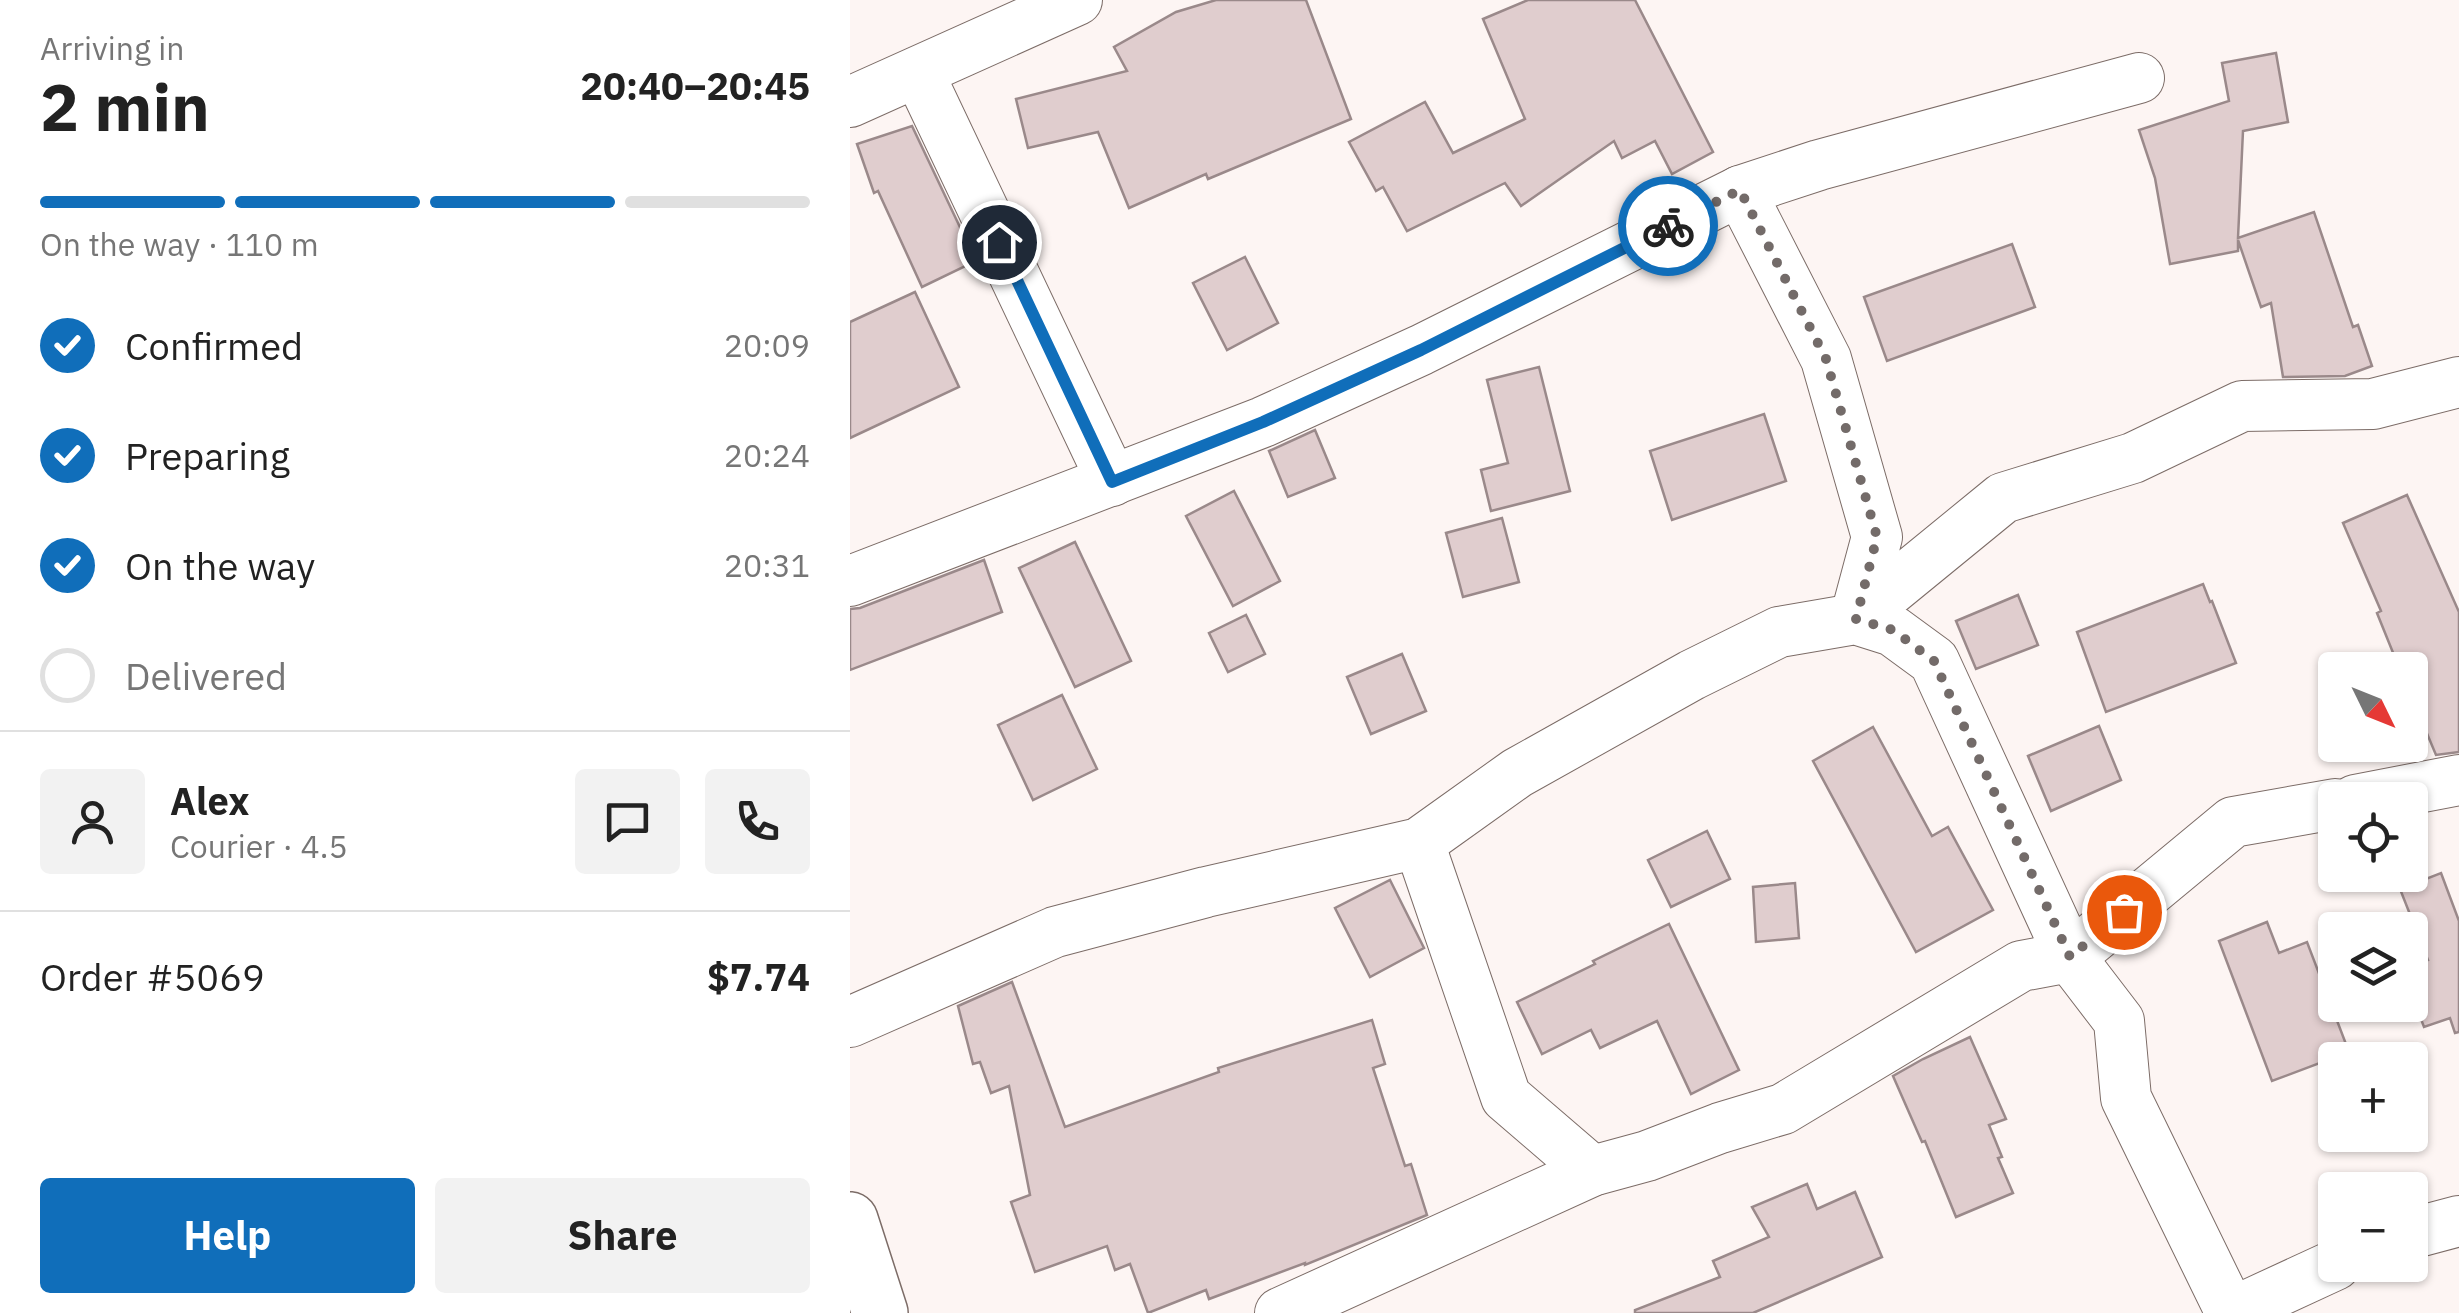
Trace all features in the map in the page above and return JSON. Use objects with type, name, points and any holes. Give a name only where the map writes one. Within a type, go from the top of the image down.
[{"type":"street","points":[[850,102],[1077,0]]},
{"type":"street","points":[[918,72],[1112,482]]},
{"type":"street","points":[[850,581],[1263,422],[1421,350],[1740,190],[2139,78]]},
{"type":"street","points":[[1740,190],[1826,359],[1877,537],[1856,619]]},
{"type":"street","points":[[1856,619],[2003,498],[2133,458],[2242,406],[2373,404],[2459,382]]},
{"type":"street","points":[[850,1022],[1055,932],[1419,843],[1518,773],[1692,675],[1779,632],[1856,619],[1893,630],[1934,661],[2070,957],[2119,1020],[2126,1098],[2231,1313],[2318,1273]]},
{"type":"street","points":[[2428,786],[2459,780]]},
{"type":"street","points":[[1280,1313],[1592,1171],[1783,1109],[2021,966],[2070,957],[2234,822],[2318,807]]},
{"type":"street","points":[[1419,843],[1506,1096],[1592,1171]]},
{"type":"street","points":[[850,1220],[880,1313]]},
{"type":"street","points":[[2428,1229],[2459,1221]]},
{"type":"building","points":[[1216,0],[1306,0],[1351,119],[1129,208],[1098,132],[1028,148],[1016,99],[1127,71],[1114,47],[1176,12]]},
{"type":"building","points":[[1528,0],[1635,0],[1713,152],[1672,174],[1655,141],[1622,158],[1614,141],[1521,206],[1505,183],[1407,231],[1383,187],[1376,191],[1349,142],[1425,102],[1453,153],[1525,119],[1483,19]]},
{"type":"building","points":[[2276,53],[2288,122],[2243,131],[2238,238],[2314,212],[2353,327],[2358,325],[2372,366],[2345,376],[2283,377],[2271,303],[2261,307],[2238,240],[2238,251],[2170,264],[2155,178],[2139,130],[2229,101],[2222,63]]},
{"type":"building","points":[[912,126],[976,261],[922,287],[878,191],[874,193],[857,144]]},
{"type":"building","points":[[2012,244],[2035,307],[1887,361],[1864,297]]},
{"type":"building","points":[[1245,257],[1278,323],[1227,350],[1193,283]]},
{"type":"building","points":[[915,292],[959,387],[850,438],[850,322]]},
{"type":"building","points":[[1539,367],[1570,491],[1491,511],[1481,470],[1508,463],[1487,380]]},
{"type":"building","points":[[1764,414],[1786,481],[1672,520],[1650,451]]},
{"type":"building","points":[[1315,430],[1335,478],[1288,497],[1269,451]]},
{"type":"building","points":[[1234,491],[1280,581],[1233,606],[1186,516]]},
{"type":"building","points":[[2407,495],[2459,612],[2459,752],[2436,755],[2428,736],[2428,652],[2393,652],[2377,613],[2381,611],[2343,523]]},
{"type":"building","points":[[1502,518],[1519,582],[1463,597],[1446,533]]},
{"type":"building","points":[[1075,542],[1131,661],[1075,687],[1019,568]]},
{"type":"building","points":[[984,560],[1002,612],[850,670],[850,609]]},
{"type":"building","points":[[2203,584],[2236,663],[2106,712],[2077,632]]},
{"type":"building","points":[[2018,595],[2038,645],[1976,669],[1956,621]]},
{"type":"building","points":[[1246,615],[1265,654],[1228,672],[1209,633]]},
{"type":"building","points":[[1402,654],[1426,711],[1371,734],[1347,677]]},
{"type":"building","points":[[1062,695],[1097,769],[1033,800],[998,725]]},
{"type":"building","points":[[2099,726],[2121,780],[2051,811],[2028,756]]},
{"type":"building","points":[[1873,727],[1932,836],[1948,827],[1993,910],[1916,952],[1813,761]]},
{"type":"building","points":[[1707,831],[1730,879],[1671,907],[1648,860]]},
{"type":"building","points":[[2441,873],[2459,921],[2459,1032],[2455,1033],[2450,1018],[2424,1027],[2422,1022],[2428,1022],[2428,912],[2409,912],[2401,892],[2428,892],[2428,878]]},
{"type":"building","points":[[1390,880],[1424,948],[1370,977],[1335,908]]},
{"type":"building","points":[[1795,883],[1799,938],[1756,942],[1753,887]]},
{"type":"building","points":[[2267,922],[2279,953],[2307,942],[2318,971],[2318,1022],[2338,1022],[2345,1042],[2318,1042],[2318,1064],[2272,1081],[2219,941]]},
{"type":"building","points":[[1669,924],[1739,1070],[1691,1094],[1657,1021],[1600,1048],[1591,1030],[1542,1054],[1517,1002]]},
{"type":"building","points":[[1012,982],[1065,1127],[1219,1072],[1218,1068],[1372,1020],[1385,1064],[1373,1068],[1405,1166],[1411,1164],[1427,1215],[1209,1299],[1206,1290],[1148,1313],[1130,1264],[1115,1270],[1107,1246],[1035,1272],[1011,1202],[1030,1195],[1009,1086],[991,1093],[980,1062],[973,1064],[958,1006]]},
{"type":"building","points":[[1970,1037],[2006,1119],[1989,1125],[2013,1193],[1956,1217],[1893,1076]]},
{"type":"building","points":[[1807,1184],[1817,1209],[1855,1192],[1882,1257],[1753,1313],[1635,1313],[1720,1277],[1713,1261],[1769,1237],[1752,1207]]},
{"type":"way so far","points":[[1668,226],[1740,190],[1826,359],[1877,537],[1856,619],[1893,630],[1934,661],[2070,957],[2124,912]]},
{"type":"route","points":[[999,242],[1112,482],[1263,422],[1421,350],[1668,226]]}]
